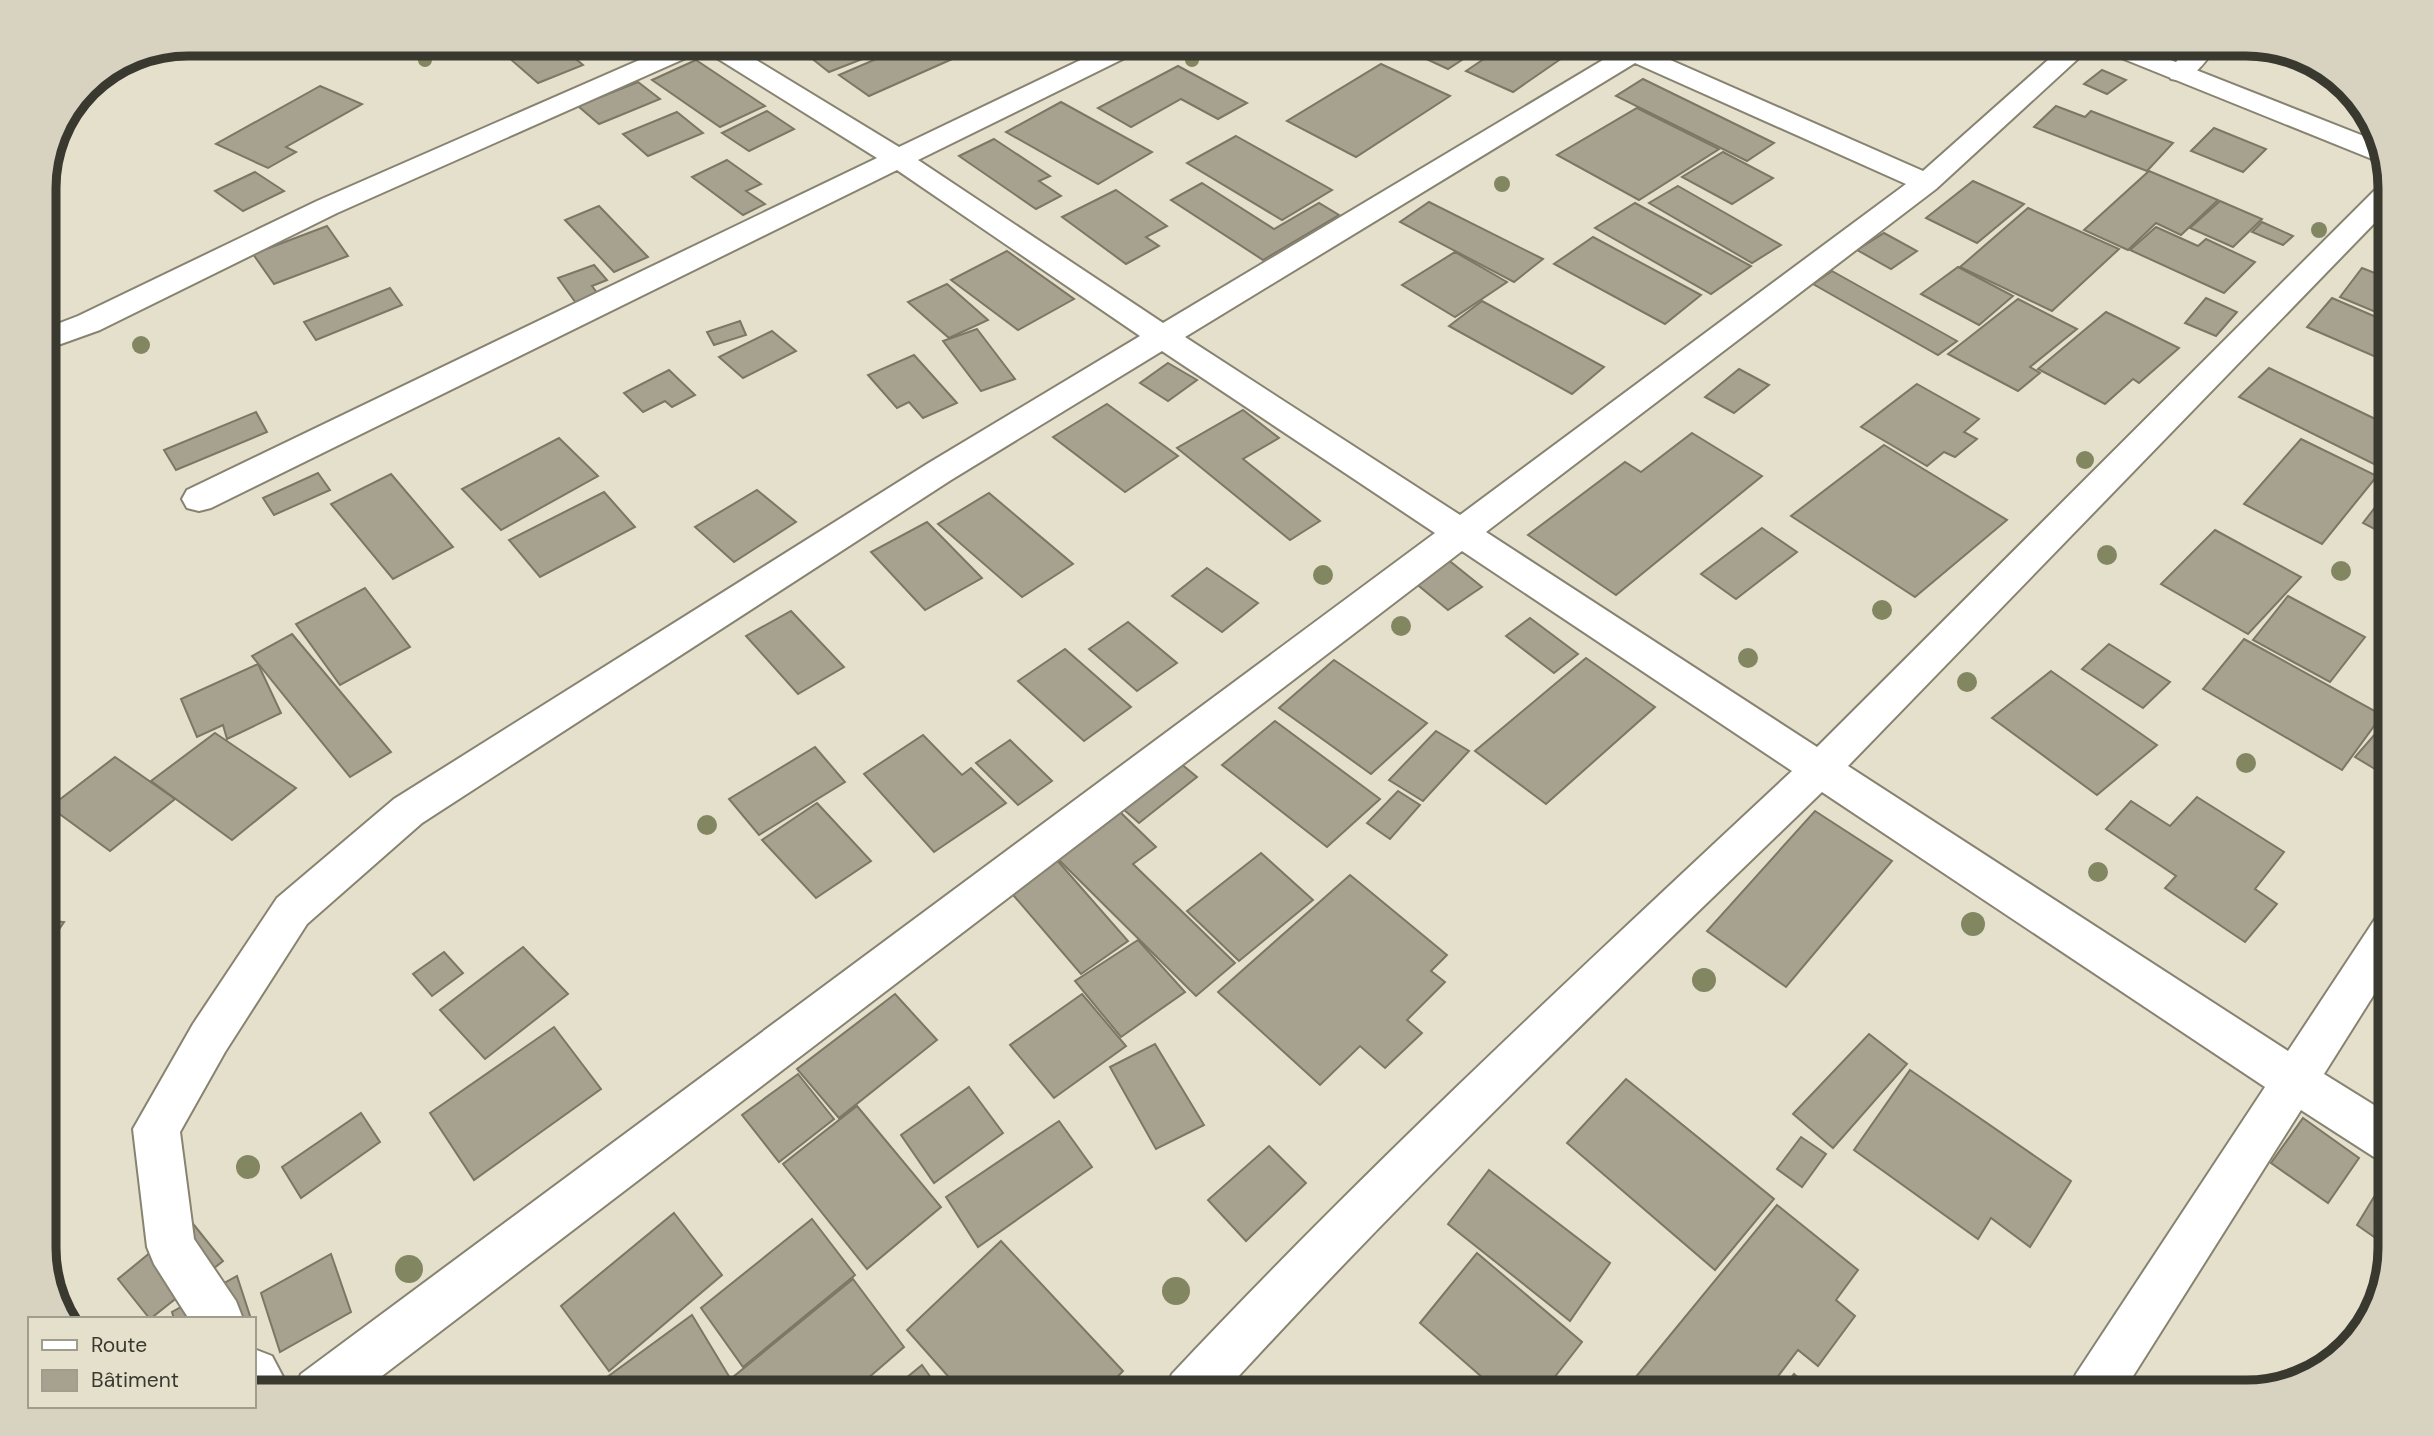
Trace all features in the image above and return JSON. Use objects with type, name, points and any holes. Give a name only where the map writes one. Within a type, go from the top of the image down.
[{"type":"street","points":[[56,335],[89,323],[327,207],[669,56]]},
{"type":"street","points":[[731,56],[897,158],[1161,336],[2293,1080],[2378,1133]]},
{"type":"street","points":[[199,499],[1109,56]]},
{"type":"street","points":[[217,1317],[171,1247],[156,1129],[209,1038],[292,911],[408,811],[939,472],[1610,56]]},
{"type":"street","points":[[1641,56],[1926,183]]},
{"type":"street","points":[[335,1380],[1926,183],[2068,56]]},
{"type":"street","points":[[2138,56],[2371,149]]},
{"type":"street","points":[[2180,73],[2195,56]]},
{"type":"street","points":[[1201,1380],[1277,1298],[1527,1047],[1820,769],[2378,203]]},
{"type":"street","points":[[2102,1380],[2378,950]]},
{"type":"building","points":[[507,56],[572,56],[583,65],[538,83]]},
{"type":"building","points":[[813,56],[870,56],[829,72],[810,57]]},
{"type":"building","points":[[883,56],[959,56],[869,96],[839,75]]},
{"type":"building","points":[[1420,56],[1468,56],[1448,69]]},
{"type":"building","points":[[1488,56],[1565,56],[1513,92],[1466,71]]},
{"type":"building","points":[[696,60],[765,106],[720,127],[652,80]]},
{"type":"building","points":[[1381,64],[1450,96],[1356,157],[1287,121]]},
{"type":"building","points":[[1178,66],[1247,103],[1218,119],[1181,99],[1131,127],[1098,108]]},
{"type":"building","points":[[2102,70],[2126,80],[2107,94],[2084,84]]},
{"type":"building","points":[[1643,79],[1774,143],[1747,161],[1616,96]]},
{"type":"building","points":[[638,82],[660,99],[599,124],[578,106]]},
{"type":"building","points":[[320,86],[362,104],[286,147],[296,152],[268,168],[216,144]]},
{"type":"building","points":[[1061,102],[1152,152],[1098,184],[1006,132]]},
{"type":"building","points":[[2056,106],[2085,117],[2091,111],[2173,143],[2147,171],[2034,127]]},
{"type":"building","points":[[1637,108],[1719,149],[1639,200],[1557,155]]},
{"type":"building","points":[[767,111],[794,129],[749,151],[722,133]]},
{"type":"building","points":[[677,112],[703,133],[648,156],[623,134]]},
{"type":"building","points":[[2214,128],[2266,149],[2243,172],[2191,151]]},
{"type":"building","points":[[1236,136],[1332,190],[1282,220],[1187,163]]},
{"type":"building","points":[[994,139],[1050,176],[1039,181],[1061,196],[1036,209],[959,156]]},
{"type":"building","points":[[1723,152],[1773,178],[1732,204],[1682,177]]},
{"type":"building","points":[[727,160],[761,184],[746,191],[765,204],[743,215],[692,177]]},
{"type":"building","points":[[2149,171],[2218,200],[2181,235],[2156,223],[2128,250],[2084,230]]},
{"type":"building","points":[[255,172],[284,191],[243,211],[215,191]]},
{"type":"building","points":[[1973,181],[2024,204],[1977,243],[1926,218]]},
{"type":"building","points":[[1202,183],[1274,229],[1319,203],[1339,215],[1263,260],[1171,200]]},
{"type":"building","points":[[1678,186],[1781,245],[1752,263],[1649,203]]},
{"type":"building","points":[[1116,190],[1167,226],[1146,237],[1159,246],[1126,264],[1062,217]]},
{"type":"building","points":[[2220,201],[2262,219],[2233,247],[2190,228]]},
{"type":"building","points":[[1429,202],[1543,259],[1514,282],[1400,222]]},
{"type":"building","points":[[1635,203],[1751,266],[1711,294],[1595,228]]},
{"type":"building","points":[[599,206],[648,257],[614,272],[565,220]]},
{"type":"building","points":[[2028,208],[2119,249],[2052,311],[1960,267]]},
{"type":"building","points":[[2262,222],[2293,236],[2283,245],[2252,232]]},
{"type":"building","points":[[327,226],[348,256],[274,284],[253,254]]},
{"type":"building","points":[[2156,227],[2198,246],[2206,239],[2255,262],[2224,293],[2130,250]]},
{"type":"building","points":[[1884,233],[1917,251],[1891,269],[1857,250]]},
{"type":"building","points":[[1593,237],[1701,295],[1665,324],[1554,264]]},
{"type":"building","points":[[1007,251],[1074,299],[1018,330],[951,280]]},
{"type":"building","points":[[1455,252],[1507,282],[1455,317],[1402,285]]},
{"type":"building","points":[[594,265],[607,280],[592,286],[598,294],[576,303],[558,278]]},
{"type":"building","points":[[1958,267],[2013,296],[1979,325],[1921,294]]},
{"type":"building","points":[[2362,268],[2378,274],[2378,313],[2340,297]]},
{"type":"building","points":[[1832,271],[1957,341],[1938,355],[1813,284]]},
{"type":"building","points":[[947,284],[988,320],[949,338],[908,302]]},
{"type":"building","points":[[390,288],[402,305],[316,340],[304,322]]},
{"type":"building","points":[[2206,298],[2237,312],[2216,336],[2185,323]]},
{"type":"building","points":[[2332,298],[2378,318],[2378,358],[2307,327]]},
{"type":"building","points":[[2018,299],[2077,329],[2030,367],[2040,373],[2018,391],[1948,354]]},
{"type":"building","points":[[1482,301],[1604,367],[1572,394],[1449,326]]},
{"type":"building","points":[[2106,312],[2179,348],[2139,383],[2133,379],[2105,404],[2038,369]]},
{"type":"building","points":[[740,321],[746,335],[714,345],[707,332]]},
{"type":"building","points":[[977,329],[1015,379],[981,391],[943,341]]},
{"type":"building","points":[[772,331],[796,351],[743,378],[719,357]]},
{"type":"building","points":[[914,355],[957,403],[923,418],[909,402],[897,408],[868,375]]},
{"type":"building","points":[[1168,363],[1197,380],[1168,401],[1140,383]]},
{"type":"building","points":[[2269,368],[2378,420],[2378,466],[2239,397]]},
{"type":"building","points":[[1739,369],[1769,385],[1734,413],[1705,397]]},
{"type":"building","points":[[669,370],[695,395],[672,407],[665,401],[643,412],[624,393]]},
{"type":"building","points":[[1917,384],[1979,419],[1964,432],[1977,439],[1955,457],[1944,452],[1927,466],[1861,427]]},
{"type":"building","points":[[1107,404],[1178,456],[1125,492],[1053,437]]},
{"type":"building","points":[[1243,410],[1279,438],[1243,459],[1320,521],[1290,540],[1177,448]]},
{"type":"building","points":[[256,412],[267,432],[176,470],[164,450]]},
{"type":"building","points":[[1692,433],[1762,476],[1616,595],[1528,535],[1625,462],[1641,472]]},
{"type":"building","points":[[559,438],[598,476],[501,530],[462,489]]},
{"type":"building","points":[[2301,439],[2377,476],[2322,544],[2244,504]]},
{"type":"building","points":[[1884,445],[2007,520],[1915,597],[1791,516]]},
{"type":"building","points":[[318,473],[330,490],[274,515],[263,498]]},
{"type":"building","points":[[391,474],[453,547],[393,579],[331,504]]},
{"type":"building","points":[[757,490],[796,522],[734,562],[695,527]]},
{"type":"building","points":[[604,492],[635,527],[540,577],[509,540]]},
{"type":"building","points":[[989,493],[1073,564],[1022,597],[938,524]]},
{"type":"building","points":[[2378,504],[2378,531],[2363,523]]},
{"type":"building","points":[[927,522],[982,578],[925,610],[871,552]]},
{"type":"building","points":[[1762,528],[1797,552],[1736,599],[1701,574]]},
{"type":"building","points":[[2215,530],[2301,577],[2248,634],[2161,584]]},
{"type":"building","points":[[1436,550],[1482,587],[1448,610],[1402,572]]},
{"type":"building","points":[[1207,568],[1258,603],[1222,632],[1172,596]]},
{"type":"building","points":[[365,588],[410,647],[340,685],[296,624]]},
{"type":"building","points":[[2288,596],[2365,637],[2330,682],[2253,640]]},
{"type":"building","points":[[791,611],[844,667],[798,694],[746,636]]},
{"type":"building","points":[[1530,618],[1578,654],[1554,673],[1506,636]]},
{"type":"building","points":[[1128,622],[1177,663],[1137,691],[1089,649]]},
{"type":"building","points":[[292,634],[391,752],[350,777],[252,656]]},
{"type":"building","points":[[2244,639],[2378,713],[2378,720],[2342,770],[2203,689]]},
{"type":"building","points":[[2109,644],[2170,682],[2143,708],[2082,669]]},
{"type":"building","points":[[1065,649],[1131,707],[1084,741],[1018,681]]},
{"type":"building","points":[[1586,658],[1655,707],[1546,804],[1475,751]]},
{"type":"building","points":[[1334,660],[1427,723],[1371,774],[1279,708]]},
{"type":"building","points":[[258,664],[281,713],[227,739],[223,725],[197,737],[181,699]]},
{"type":"building","points":[[2051,671],[2157,745],[2097,795],[1992,718]]},
{"type":"building","points":[[1275,721],[1380,799],[1327,847],[1222,765]]},
{"type":"building","points":[[1436,731],[1469,751],[1423,801],[1389,780]]},
{"type":"building","points":[[2378,731],[2378,771],[2355,757]]},
{"type":"building","points":[[215,733],[296,788],[232,840],[151,781]]},
{"type":"building","points":[[923,735],[962,775],[971,768],[1006,803],[934,852],[864,774]]},
{"type":"building","points":[[1010,740],[1052,781],[1018,805],[976,763]]},
{"type":"building","points":[[815,747],[845,782],[759,835],[729,799]]},
{"type":"building","points":[[1163,749],[1197,777],[1139,823],[1105,793]]},
{"type":"building","points":[[115,757],[175,799],[110,851],[56,811],[56,802]]},
{"type":"building","points":[[1398,791],[1420,805],[1390,839],[1367,823]]},
{"type":"building","points":[[2197,797],[2284,852],[2255,889],[2277,904],[2245,942],[2165,888],[2176,876],[2106,829],[2131,801],[2170,826]]},
{"type":"building","points":[[817,803],[871,861],[816,898],[762,840]]},
{"type":"building","points":[[1118,810],[1156,847],[1133,864],[1235,963],[1196,996],[1055,856]]},
{"type":"building","points":[[1815,811],[1892,861],[1786,987],[1707,931]]},
{"type":"building","points":[[1261,853],[1313,900],[1239,961],[1187,911]]},
{"type":"building","points":[[1056,859],[1128,941],[1081,974],[1008,889]]},
{"type":"building","points":[[1350,875],[1447,955],[1431,971],[1445,982],[1407,1020],[1422,1033],[1385,1068],[1360,1046],[1320,1085],[1218,992]]},
{"type":"building","points":[[56,921],[64,922],[56,934]]},
{"type":"building","points":[[1138,940],[1185,992],[1121,1037],[1075,981]]},
{"type":"building","points":[[523,947],[568,994],[485,1059],[440,1010]]},
{"type":"building","points":[[444,952],[463,973],[432,996],[413,974]]},
{"type":"building","points":[[895,994],[937,1040],[839,1118],[797,1069]]},
{"type":"building","points":[[1082,994],[1126,1046],[1054,1098],[1010,1045]]},
{"type":"building","points":[[554,1027],[601,1089],[474,1180],[430,1113]]},
{"type":"building","points":[[1869,1034],[1907,1064],[1833,1148],[1793,1114]]},
{"type":"building","points":[[1155,1044],[1204,1125],[1156,1149],[1110,1067]]},
{"type":"building","points":[[1910,1070],[2071,1181],[2030,1247],[1991,1218],[1978,1239],[1854,1150]]},
{"type":"building","points":[[798,1074],[834,1119],[779,1162],[742,1115]]},
{"type":"building","points":[[1626,1079],[1774,1199],[1715,1270],[1567,1143]]},
{"type":"building","points":[[969,1087],[1003,1133],[934,1183],[901,1135]]},
{"type":"building","points":[[857,1106],[941,1207],[867,1269],[783,1164]]},
{"type":"building","points":[[361,1113],[380,1142],[301,1198],[282,1167]]},
{"type":"building","points":[[2303,1118],[2359,1158],[2328,1203],[2271,1163]]},
{"type":"building","points":[[1059,1121],[1092,1167],[978,1247],[946,1197]]},
{"type":"building","points":[[1801,1137],[1826,1154],[1802,1187],[1777,1169]]},
{"type":"building","points":[[1269,1146],[1306,1183],[1246,1241],[1208,1200]]},
{"type":"building","points":[[1489,1170],[1610,1263],[1570,1321],[1448,1224]]},
{"type":"building","points":[[2378,1190],[2378,1240],[2357,1225]]},
{"type":"building","points":[[1777,1205],[1858,1270],[1836,1300],[1855,1316],[1818,1366],[1798,1350],[1775,1380],[1635,1378]]},
{"type":"building","points":[[674,1213],[722,1275],[609,1371],[561,1306]]},
{"type":"building","points":[[812,1219],[855,1275],[743,1367],[701,1308]]},
{"type":"building","points":[[190,1220],[223,1261],[153,1317],[148,1317],[118,1279]]},
{"type":"building","points":[[1001,1241],[1123,1371],[1114,1380],[951,1380],[907,1330]]},
{"type":"building","points":[[1477,1253],[1582,1342],[1552,1380],[1485,1380],[1420,1323]]},
{"type":"building","points":[[331,1254],[351,1312],[280,1352],[261,1293]]},
{"type":"building","points":[[237,1276],[250,1317],[173,1317],[172,1312]]},
{"type":"building","points":[[853,1279],[904,1347],[866,1380],[735,1380],[733,1377]]},
{"type":"building","points":[[692,1315],[731,1380],[603,1380]]},
{"type":"building","points":[[922,1365],[933,1380],[904,1380]]},
{"type":"building","points":[[1794,1374],[1801,1380],[1789,1380]]}]
